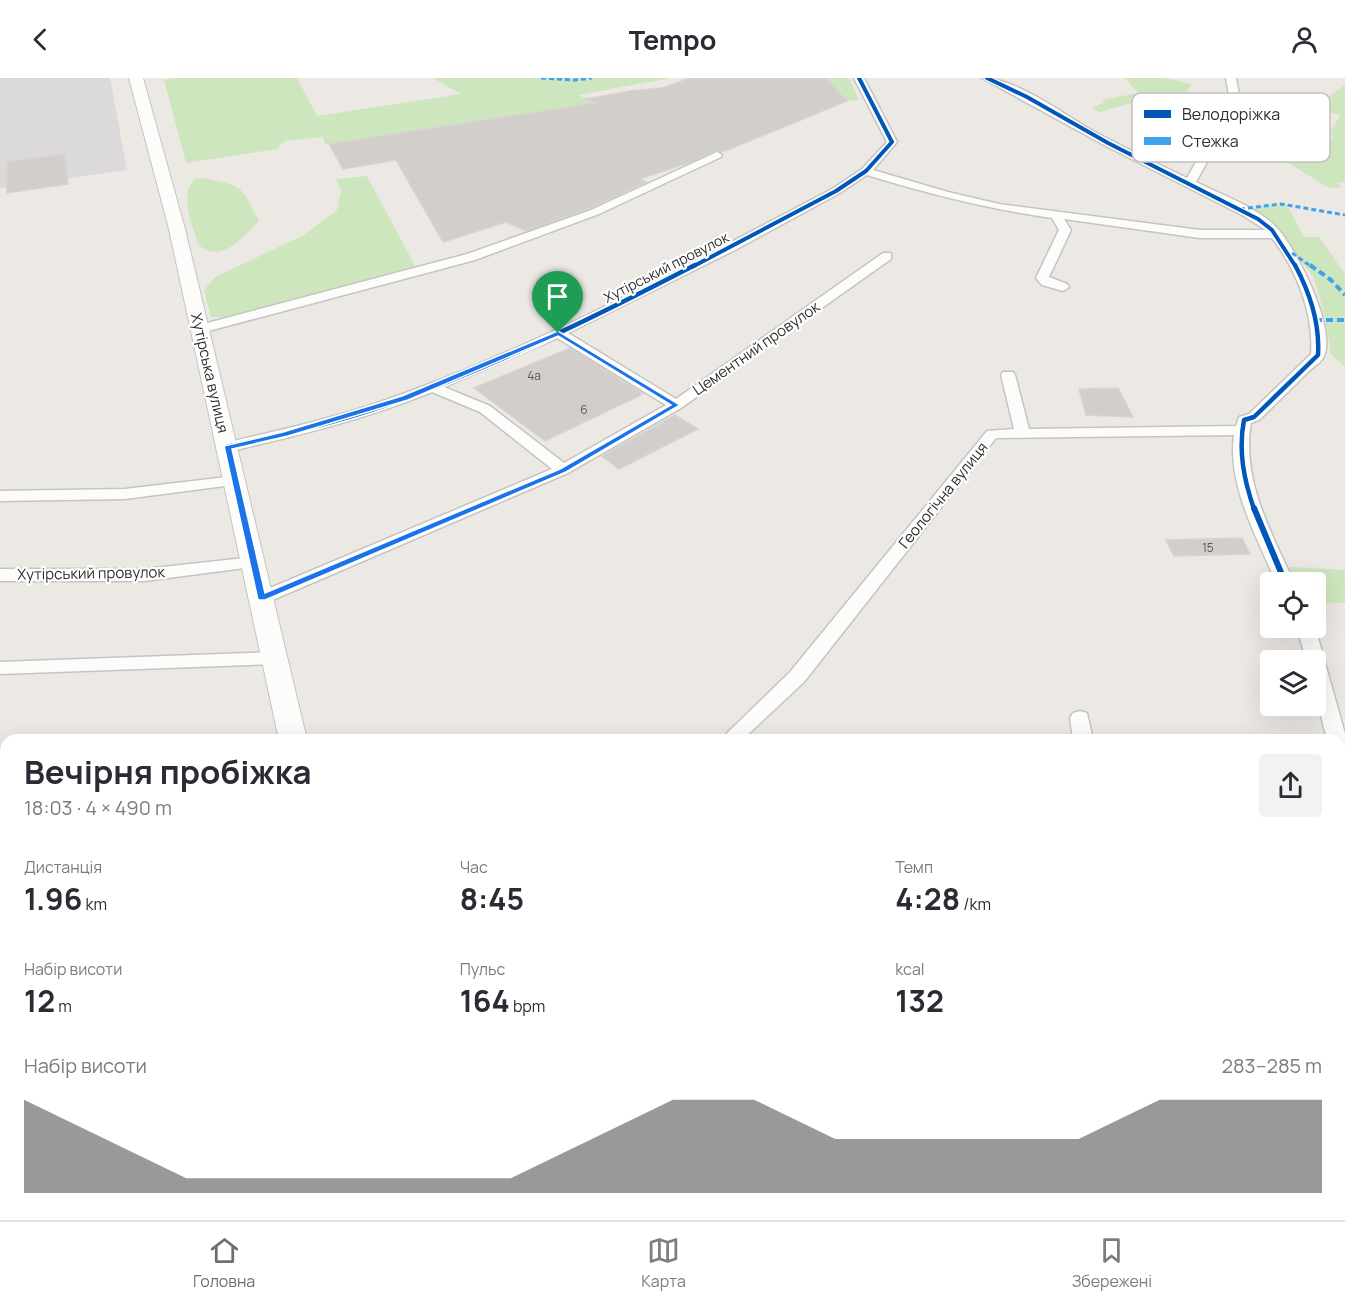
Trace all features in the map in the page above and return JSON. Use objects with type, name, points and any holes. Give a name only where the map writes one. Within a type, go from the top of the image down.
[{"type":"main road","name":"Хутірська вулиця","points":[[136,78],[201,329],[292,734]]},
{"type":"street","name":"Хутірський провулок","points":[[227,447],[285,434],[405,398],[621,304],[836,191],[866,171],[892,142],[859,78]]},
{"type":"street","points":[[987,78],[1132,154]]},
{"type":"street","points":[[1231,78],[1234,93]]},
{"type":"street","points":[[201,329],[471,257],[595,212],[717,155]]},
{"type":"street","points":[[1148,162],[1190,182],[1271,228],[1289,252],[1304,280],[1320,342],[1318,355],[1254,417],[1244,420],[1239,452],[1261,530],[1281,572]]},
{"type":"street","points":[[1190,182],[1201,162]]},
{"type":"street","points":[[866,171],[945,195],[999,207],[1200,234],[1275,234]]},
{"type":"street","points":[[1056,215],[1065,230],[1042,278],[1046,282],[1063,287]]},
{"type":"street","name":"Цементний провулок","points":[[262,598],[563,470],[676,405],[887,256]]},
{"type":"street","points":[[558,333],[676,405]]},
{"type":"street","points":[[1008,375],[1023,434]]},
{"type":"street","points":[[431,387],[485,409],[563,470]]},
{"type":"street","name":"Геологічна вулиця","points":[[735,734],[797,677],[992,434],[1241,430]]},
{"type":"street","points":[[0,496],[125,494],[235,481]]},
{"type":"street","name":"Хутірський провулок","points":[[0,575],[145,574],[254,562]]},
{"type":"street","points":[[1309,638],[1335,734]]},
{"type":"street","points":[[0,668],[275,658]]},
{"type":"street","points":[[1080,718],[1082,734]]},
{"type":"shaded area","points":[[0,78],[110,78],[127,170],[0,188]]},
{"type":"green space","points":[[172,78],[297,78],[317,116],[461,94],[433,78],[671,78],[578,95],[596,103],[329,144],[325,144],[323,137],[285,141],[277,149],[186,163],[164,80]]},
{"type":"green space","points":[[825,78],[849,78],[859,100],[847,101]]},
{"type":"green space","points":[[1122,78],[1164,78],[1192,84],[1187,93],[1138,93],[1126,79]]},
{"type":"green space","points":[[1345,85],[1345,182],[1336,182],[1342,187],[1329,188],[1284,162],[1330,162],[1330,140],[1333,140],[1330,131],[1341,115],[1330,112],[1330,96]]},
{"type":"green space","points":[[1132,94],[1132,103],[1099,112],[1092,107],[1104,103],[1102,100]]},
{"type":"green space","points":[[367,176],[415,266],[235,317],[211,317],[204,290],[215,277],[302,236],[337,210],[341,191],[336,179]]},
{"type":"green space","points":[[204,178],[227,183],[240,189],[259,221],[231,247],[223,251],[206,250],[198,244],[190,219],[187,194],[194,179]]},
{"type":"green space","points":[[1287,205],[1304,237],[1319,237],[1345,274],[1345,367],[1331,354],[1325,317],[1314,278],[1283,236],[1248,210],[1264,206]]},
{"type":"green space","points":[[1289,567],[1345,570],[1345,603],[1326,602],[1326,572],[1291,572]]},
{"type":"building","points":[[690,78],[825,78],[847,101],[730,149],[721,152],[716,150],[691,162],[639,179],[646,182],[595,206],[526,231],[506,222],[443,242],[396,160],[343,169],[329,144],[596,103],[586,99],[662,88]]},
{"type":"building","points":[[64,154],[68,184],[7,193],[7,162]]},
{"type":"building","points":[[570,348],[643,394],[545,441],[474,388]]},
{"type":"building","points":[[1118,388],[1133,417],[1086,415],[1079,389]]},
{"type":"building","points":[[675,415],[698,429],[619,469],[602,456]]},
{"type":"building","points":[[1242,538],[1250,554],[1174,556],[1166,540]]},
{"type":"marked path","points":[[541,78],[575,80],[592,78]]},
{"type":"marked path","points":[[1240,209],[1268,204],[1293,204],[1345,215]]},
{"type":"marked path","points":[[1292,253],[1331,280],[1345,295]]},
{"type":"marked path","points":[[1315,320],[1345,320]]},
{"type":"cycle path","points":[[227,447],[363,412],[407,397],[517,352],[731,247],[836,191],[866,171],[892,142],[859,78]]},
{"type":"cycle path","points":[[987,78],[1027,97],[1132,155]]},
{"type":"cycle path","points":[[1146,162],[1213,195],[1268,226],[1281,242],[1299,272],[1313,307],[1319,341],[1318,355],[1254,417],[1244,420],[1241,438],[1241,458],[1245,480],[1268,546],[1280,572]]},
{"type":"route","points":[[558,333],[676,405],[563,470],[262,598],[227,447],[285,434],[405,398],[558,333]]}]
